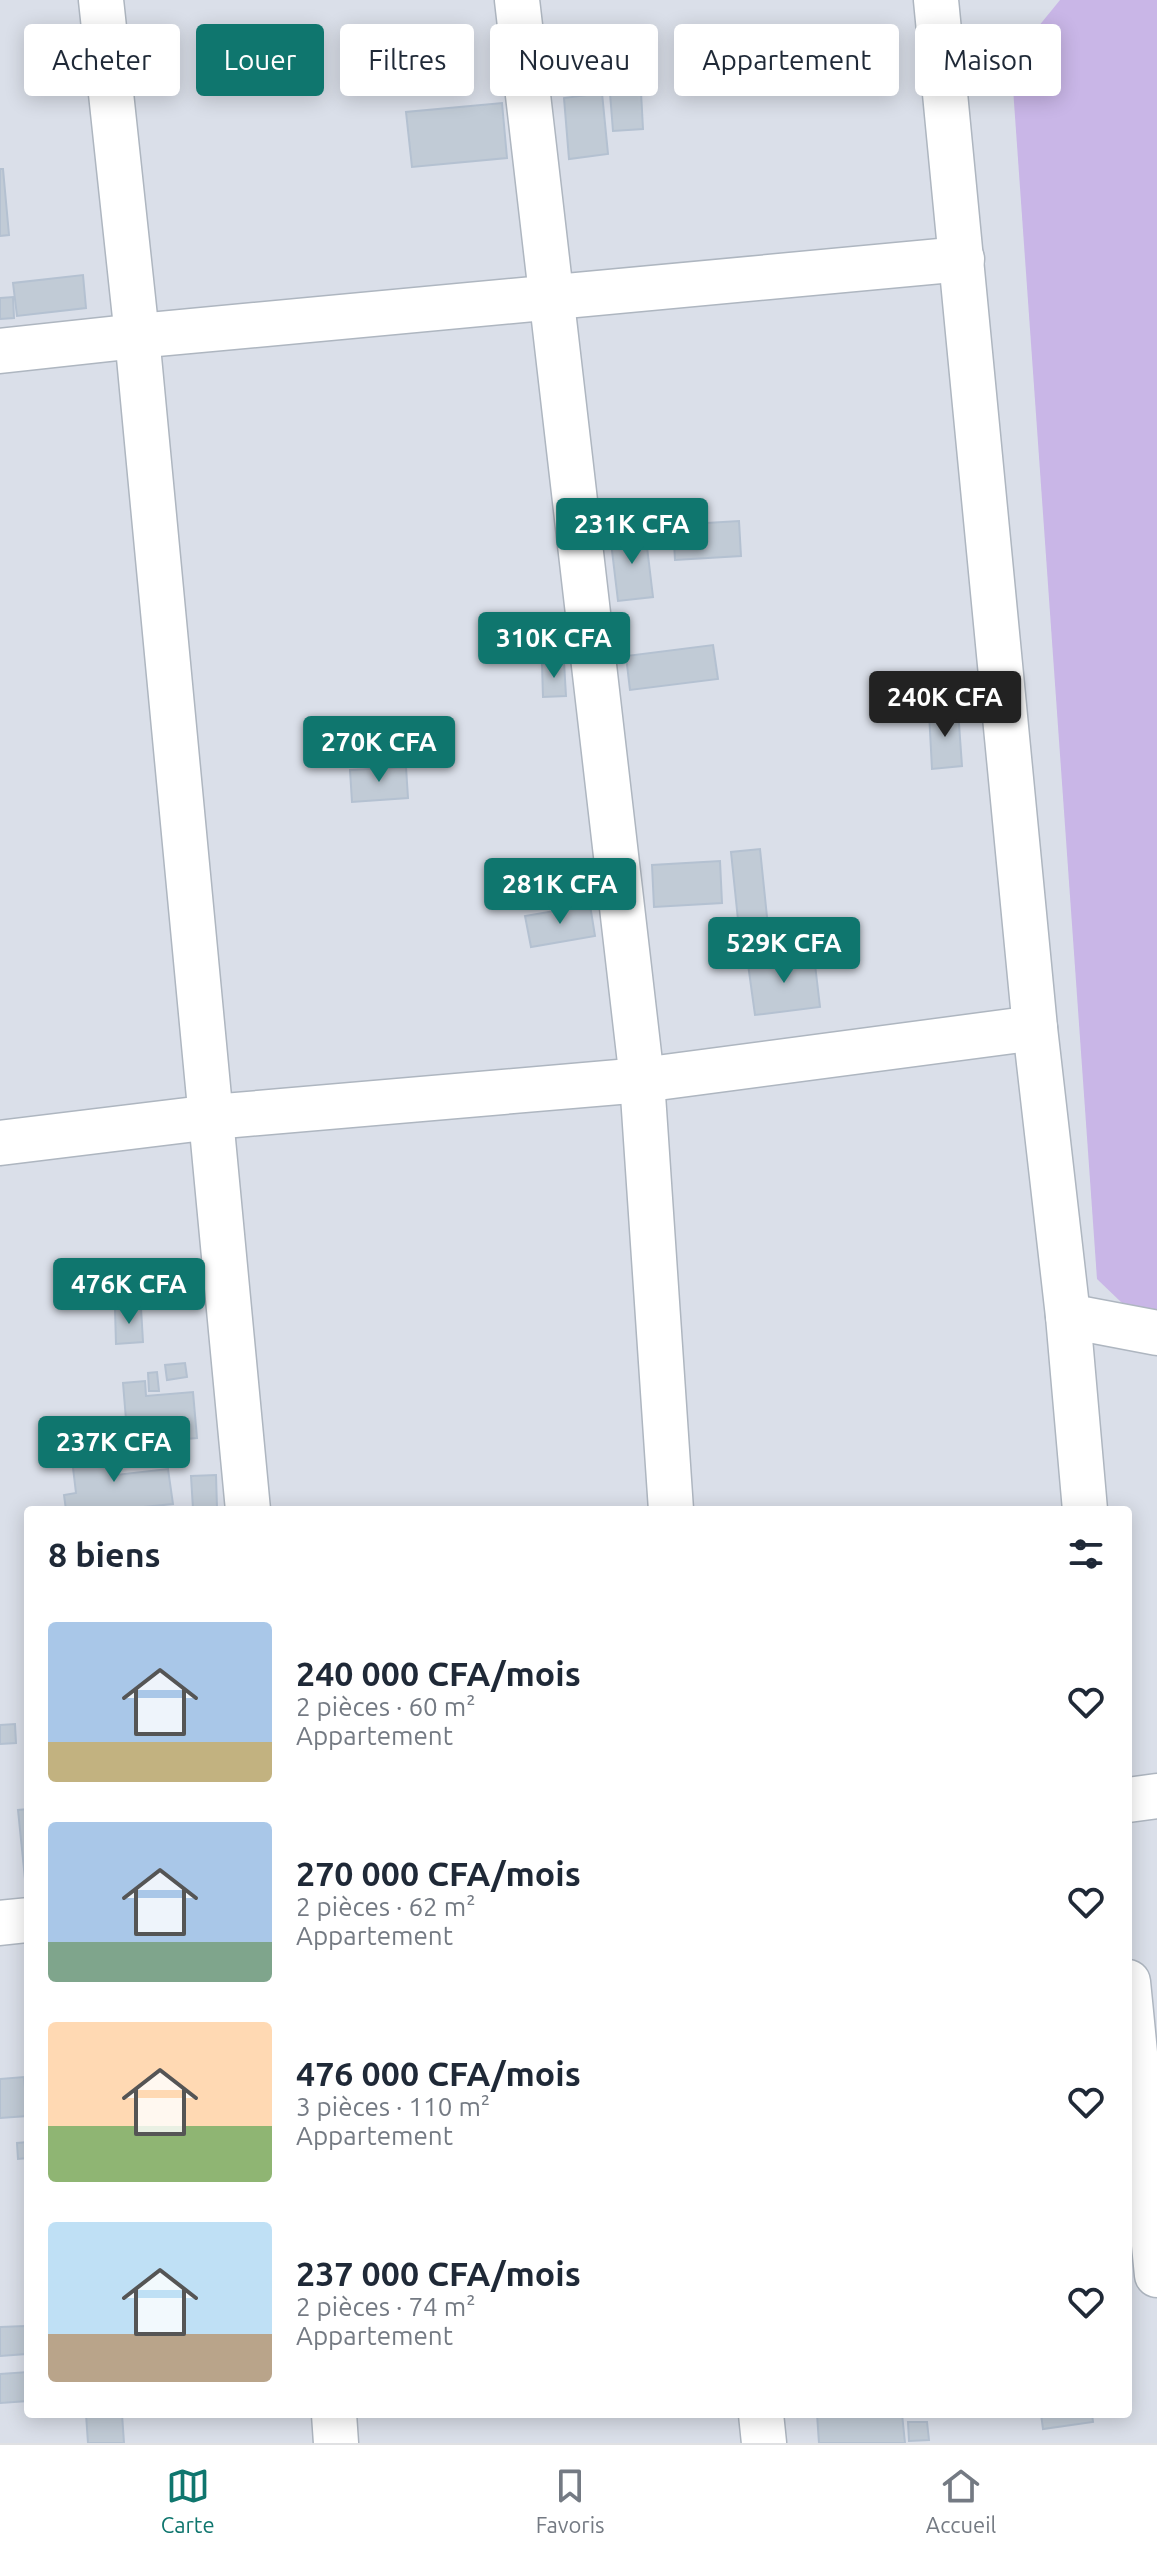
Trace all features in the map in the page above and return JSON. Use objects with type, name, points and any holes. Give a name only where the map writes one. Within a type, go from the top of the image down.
[{"type":"street","points":[[101,0],[137,336],[248,1506]]},
{"type":"street","points":[[517,0],[642,1080],[671,1506]]},
{"type":"street","points":[[936,0],[1035,1028],[1068,1316],[1085,1506]]},
{"type":"street","points":[[0,351],[962,259]]},
{"type":"street","points":[[0,1143],[212,1117],[642,1080],[1035,1028]]},
{"type":"street","points":[[1068,1316],[1157,1333]]},
{"type":"street","points":[[1132,1799],[1157,1796]]},
{"type":"street","points":[[0,1923],[24,1920]]},
{"type":"street","points":[[1132,2022],[1157,2275]]},
{"type":"street","points":[[334,2418],[336,2443]]},
{"type":"street","points":[[761,2418],[764,2443]]},
{"type":"shaded area","points":[[0,0],[1157,0],[1157,2443],[0,2443]]},
{"type":"shaded area","points":[[1060,0],[1157,0],[1157,1329],[1147,1327],[1097,1279],[1014,96],[1061,96],[1061,24],[1040,24]]},
{"type":"building","points":[[602,96],[608,154],[569,159],[564,98]]},
{"type":"building","points":[[610,96],[641,96],[643,129],[613,131]]},
{"type":"building","points":[[502,103],[507,158],[412,167],[406,112]]},
{"type":"building","points":[[0,169],[3,169],[9,235],[0,236]]},
{"type":"building","points":[[83,275],[86,308],[17,316],[13,283]]},
{"type":"building","points":[[13,297],[14,318],[0,319],[0,298]]},
{"type":"building","points":[[739,521],[741,556],[675,560],[673,525]]},
{"type":"building","points":[[645,530],[653,597],[618,601],[610,534]]},
{"type":"building","points":[[713,645],[718,679],[630,690],[626,656]]},
{"type":"building","points":[[564,662],[566,696],[543,697],[542,664]]},
{"type":"building","points":[[958,710],[962,766],[932,769],[929,712]]},
{"type":"building","points":[[406,767],[408,798],[352,802],[350,770]]},
{"type":"building","points":[[760,849],[770,946],[741,949],[731,852]]},
{"type":"building","points":[[720,861],[722,903],[654,907],[652,865]]},
{"type":"building","points":[[590,905],[595,936],[531,947],[525,916]]},
{"type":"building","points":[[814,956],[820,1007],[755,1015],[748,964]]},
{"type":"building","points":[[83,1261],[84,1290],[61,1291],[60,1262]]},
{"type":"building","points":[[141,1308],[143,1342],[116,1344],[115,1309]]},
{"type":"building","points":[[185,1363],[187,1377],[167,1380],[165,1365]]},
{"type":"building","points":[[157,1372],[159,1391],[149,1391],[148,1373]]},
{"type":"building","points":[[145,1381],[146,1396],[193,1392],[197,1438],[128,1444],[123,1383]]},
{"type":"building","points":[[112,1447],[116,1475],[168,1469],[173,1504],[65,1506],[64,1495],[76,1493],[71,1451]]},
{"type":"building","points":[[216,1475],[217,1506],[193,1506],[191,1476]]},
{"type":"building","points":[[15,1724],[16,1743],[0,1744],[0,1725]]},
{"type":"building","points":[[24,1809],[24,1869],[18,1810]]},
{"type":"building","points":[[24,2077],[24,2116],[0,2118],[0,2079]]},
{"type":"building","points":[[24,2142],[24,2158],[18,2159],[17,2143]]},
{"type":"building","points":[[24,2326],[24,2354],[0,2356],[0,2327]]},
{"type":"building","points":[[24,2372],[24,2401],[0,2403],[0,2374]]},
{"type":"building","points":[[86,2418],[122,2418],[124,2443],[88,2443]]},
{"type":"building","points":[[817,2418],[902,2418],[905,2443],[819,2443]]},
{"type":"building","points":[[1042,2418],[1092,2418],[1093,2422],[1043,2429]]},
{"type":"building","points":[[908,2422],[927,2422],[929,2440],[909,2441]]}]
